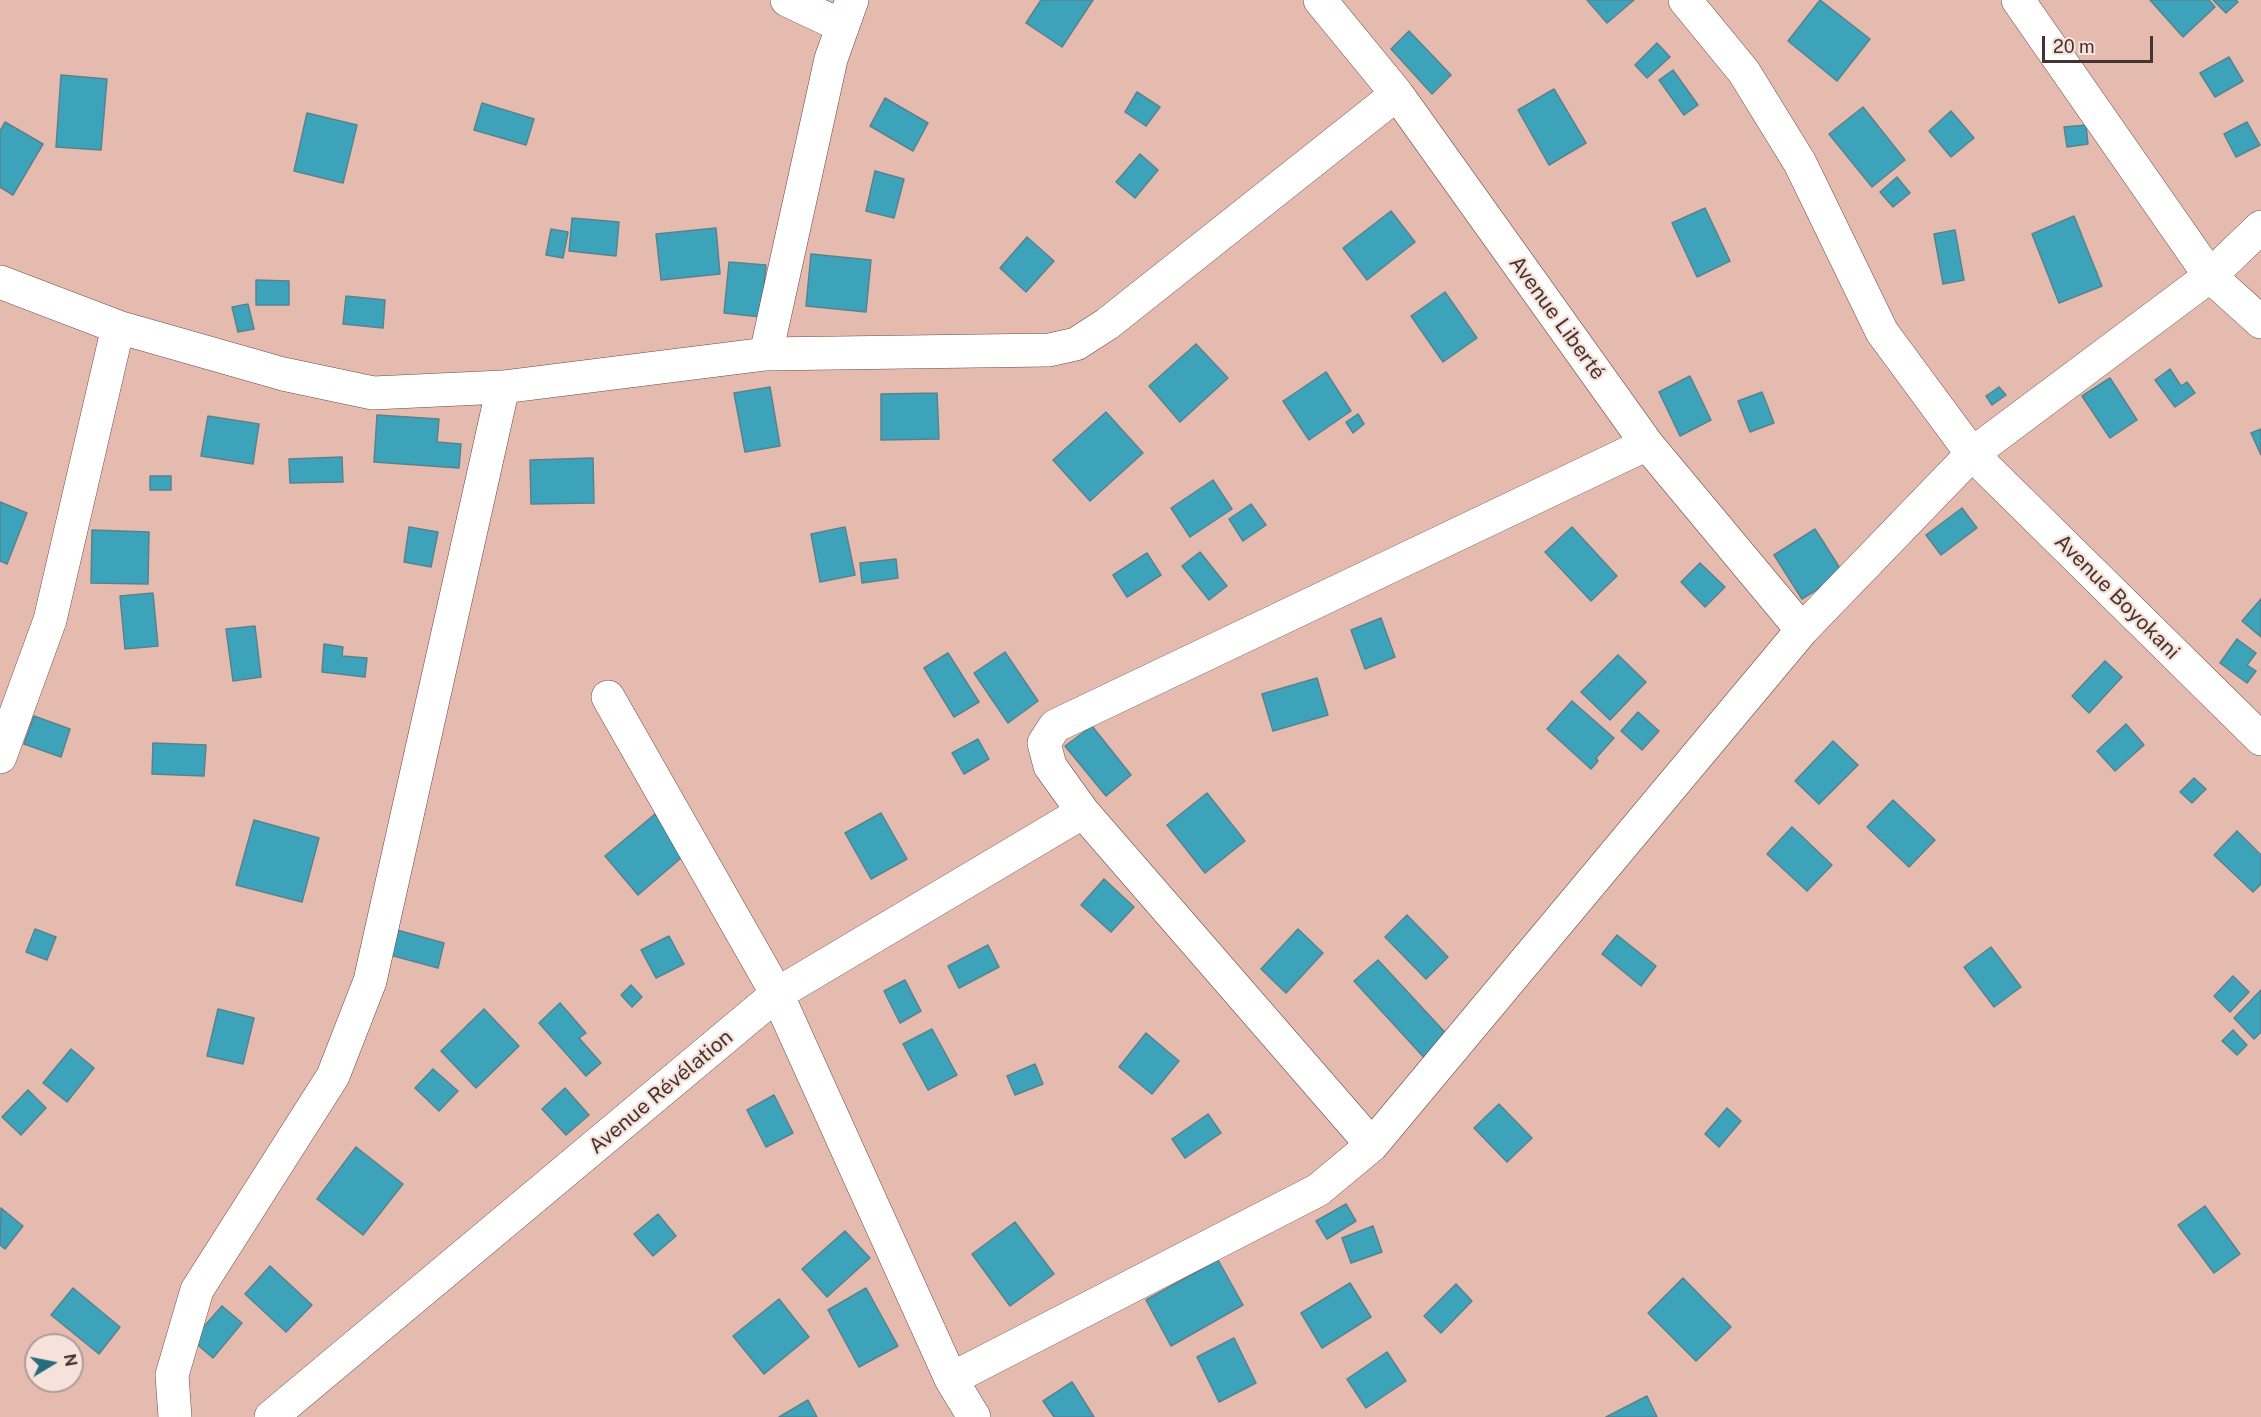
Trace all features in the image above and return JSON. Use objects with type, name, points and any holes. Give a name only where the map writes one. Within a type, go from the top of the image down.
[{"type":"street","points":[[766,354],[831,59],[847,13],[787,0]]},
{"type":"street","name":"Avenue Liberté","points":[[1320,0],[1397,94],[1647,444],[1802,630]]},
{"type":"street","name":"Avenue Boyokani","points":[[1685,0],[1744,72],[1800,163],[1882,332],[1972,454],[2261,739]]},
{"type":"street","points":[[2018,0],[2210,276],[2261,322]]},
{"type":"street","points":[[0,282],[118,327],[283,374],[373,393],[503,387],[766,354],[1049,350],[1076,344],[1107,324],[1397,94]]},
{"type":"street","points":[[951,1379],[1318,1191],[1372,1145],[1802,630],[1972,454],[2210,276],[2261,226]]},
{"type":"street","points":[[0,757],[50,621],[118,327]]},
{"type":"street","points":[[175,1417],[172,1375],[197,1290],[333,1076],[370,981],[503,387]]},
{"type":"street","points":[[1372,1145],[1083,812],[1050,766],[1044,743],[1055,726],[1647,444]]},
{"type":"street","points":[[608,698],[777,994],[951,1379],[974,1417]]},
{"type":"street","name":"Avenue Révélation","points":[[271,1417],[777,994],[1083,812]]},
{"type":"building","points":[[1041,0],[1093,0],[1062,47],[1026,23]]},
{"type":"building","points":[[1587,0],[1634,0],[1607,23]]},
{"type":"building","points":[[1820,0],[1870,39],[1837,81],[1788,41]]},
{"type":"building","points":[[2150,0],[2209,0],[2215,7],[2183,37]]},
{"type":"building","points":[[2213,0],[2236,0],[2238,2],[2226,13]]},
{"type":"building","points":[[1409,31],[1451,75],[1432,94],[1391,49]]},
{"type":"building","points":[[1657,43],[1670,57],[1647,78],[1635,65]]},
{"type":"building","points":[[2229,57],[2243,81],[2215,97],[2200,73]]},
{"type":"building","points":[[1673,70],[1698,105],[1684,115],[1659,80]]},
{"type":"building","points":[[61,75],[107,79],[101,150],[56,147]]},
{"type":"building","points":[[1554,89],[1586,143],[1549,165],[1518,110]]},
{"type":"building","points":[[1137,92],[1160,107],[1146,126],[1125,112]]},
{"type":"building","points":[[885,98],[928,123],[913,151],[870,126]]},
{"type":"building","points":[[482,103],[534,119],[526,145],[474,130]]},
{"type":"building","points":[[1863,107],[1905,160],[1872,187],[1829,134]]},
{"type":"building","points":[[1951,111],[1974,138],[1951,157],[1929,131]]},
{"type":"building","points":[[307,113],[357,125],[343,183],[294,171]]},
{"type":"building","points":[[5,122],[43,144],[13,195],[0,187],[0,131]]},
{"type":"building","points":[[2247,122],[2260,145],[2236,157],[2224,134]]},
{"type":"building","points":[[2086,125],[2088,144],[2067,147],[2064,127]]},
{"type":"building","points":[[1140,154],[1158,170],[1135,198],[1116,182]]},
{"type":"building","points":[[875,171],[904,179],[894,218],[866,211]]},
{"type":"building","points":[[1897,177],[1910,193],[1893,207],[1880,192]]},
{"type":"building","points":[[1705,208],[1730,261],[1697,277],[1672,223]]},
{"type":"building","points":[[1391,211],[1415,242],[1367,280],[1343,248]]},
{"type":"building","points":[[2074,216],[2102,286],[2059,303],[2032,234]]},
{"type":"building","points":[[572,218],[619,222],[616,256],[569,251]]},
{"type":"building","points":[[716,228],[720,274],[661,280],[656,234]]},
{"type":"building","points":[[551,229],[568,232],[563,258],[546,255]]},
{"type":"building","points":[[1955,230],[1964,280],[1943,284],[1934,234]]},
{"type":"building","points":[[1027,237],[1054,261],[1026,292],[1000,268]]},
{"type":"building","points":[[811,254],[871,260],[866,312],[806,306]]},
{"type":"building","points":[[729,262],[766,265],[761,317],[724,313]]},
{"type":"building","points":[[256,280],[289,281],[289,305],[256,305]]},
{"type":"building","points":[[1445,292],[1477,338],[1443,362],[1411,316]]},
{"type":"building","points":[[346,296],[385,300],[383,328],[343,324]]},
{"type":"building","points":[[248,304],[254,329],[238,332],[232,307]]},
{"type":"building","points":[[1196,344],[1228,378],[1180,422],[1149,386]]},
{"type":"building","points":[[2170,369],[2181,386],[2187,382],[2195,393],[2175,407],[2155,380]]},
{"type":"building","points":[[1326,372],[1351,411],[1309,440],[1283,401]]},
{"type":"building","points":[[1690,376],[1711,420],[1680,436],[1659,392]]},
{"type":"building","points":[[2110,378],[2137,420],[2110,438],[2082,396]]},
{"type":"building","points":[[770,387],[780,446],[745,452],[734,393]]},
{"type":"building","points":[[1999,387],[2006,395],[1992,405],[1986,396]]},
{"type":"building","points":[[1762,392],[1774,423],[1750,432],[1738,401]]},
{"type":"building","points":[[937,393],[939,439],[881,440],[881,394]]},
{"type":"building","points":[[1106,412],[1143,453],[1090,501],[1053,460]]},
{"type":"building","points":[[1358,414],[1364,424],[1353,433],[1346,422]]},
{"type":"building","points":[[377,415],[439,419],[437,442],[461,444],[459,468],[374,462]]},
{"type":"building","points":[[208,416],[259,424],[253,464],[201,456]]},
{"type":"building","points":[[2261,429],[2261,455],[2251,433]]},
{"type":"building","points":[[342,457],[343,482],[290,483],[289,459]]},
{"type":"building","points":[[593,458],[594,503],[531,504],[530,460]]},
{"type":"building","points":[[150,476],[171,476],[171,490],[150,490]]},
{"type":"building","points":[[1213,480],[1232,509],[1190,537],[1171,508]]},
{"type":"building","points":[[0,502],[27,513],[7,564],[0,561]]},
{"type":"building","points":[[1251,504],[1266,525],[1243,541],[1229,519]]},
{"type":"building","points":[[1962,508],[1977,528],[1941,555],[1926,535]]},
{"type":"building","points":[[409,527],[438,532],[431,567],[404,562]]},
{"type":"building","points":[[845,527],[855,575],[820,582],[811,534]]},
{"type":"building","points":[[1572,527],[1617,576],[1591,601],[1545,552]]},
{"type":"building","points":[[1815,529],[1843,573],[1802,599],[1774,555]]},
{"type":"building","points":[[92,530],[149,532],[148,584],[91,583]]},
{"type":"building","points":[[1200,552],[1227,586],[1209,600],[1182,566]]},
{"type":"building","points":[[1147,553],[1161,575],[1127,597],[1113,575]]},
{"type":"building","points":[[896,559],[898,578],[862,583],[860,563]]},
{"type":"building","points":[[1700,563],[1725,587],[1705,607],[1681,582]]},
{"type":"building","points":[[153,593],[158,646],[125,649],[120,596]]},
{"type":"building","points":[[2261,599],[2261,637],[2242,621]]},
{"type":"building","points":[[1381,618],[1395,657],[1365,669],[1351,630]]},
{"type":"building","points":[[255,626],[261,677],[233,681],[226,629]]},
{"type":"building","points":[[2237,639],[2256,653],[2247,665],[2256,671],[2247,683],[2220,663]]},
{"type":"building","points":[[324,644],[343,647],[342,656],[367,658],[365,677],[322,672]]},
{"type":"building","points":[[1005,652],[1038,701],[1008,723],[974,673]]},
{"type":"building","points":[[948,653],[979,702],[954,717],[924,668]]},
{"type":"building","points":[[1618,655],[1646,682],[1610,720],[1581,692]]},
{"type":"building","points":[[2105,661],[2122,677],[2089,713],[2072,696]]},
{"type":"building","points":[[1317,678],[1328,715],[1273,731],[1262,694]]},
{"type":"building","points":[[1572,701],[1614,738],[1596,758],[1598,761],[1591,769],[1547,729]]},
{"type":"building","points":[[1638,712],[1659,731],[1642,750],[1621,731]]},
{"type":"building","points":[[34,716],[70,729],[61,757],[24,744]]},
{"type":"building","points":[[2126,724],[2144,745],[2115,771],[2097,751]]},
{"type":"building","points":[[1092,726],[1131,775],[1106,796],[1065,746]]},
{"type":"building","points":[[978,739],[989,759],[964,774],[952,753]]},
{"type":"building","points":[[1833,741],[1858,765],[1819,804],[1795,781]]},
{"type":"building","points":[[153,743],[206,745],[204,776],[152,774]]},
{"type":"building","points":[[2194,778],[2206,789],[2192,803],[2180,792]]},
{"type":"building","points":[[1207,793],[1245,841],[1205,873],[1167,825]]},
{"type":"building","points":[[1893,800],[1935,840],[1909,867],[1867,827]]},
{"type":"building","points":[[881,813],[907,859],[871,879],[845,833]]},
{"type":"building","points":[[655,814],[688,852],[638,895],[605,856]]},
{"type":"building","points":[[254,820],[319,838],[302,902],[236,885]]},
{"type":"building","points":[[1792,827],[1832,865],[1807,891],[1767,854]]},
{"type":"building","points":[[2237,831],[2261,855],[2261,884],[2253,892],[2214,855]]},
{"type":"building","points":[[1104,879],[1134,907],[1111,932],[1081,905]]},
{"type":"building","points":[[1407,915],[1448,957],[1426,979],[1385,937]]},
{"type":"building","points":[[35,929],[56,937],[47,960],[26,952]]},
{"type":"building","points":[[1298,929],[1323,953],[1286,993],[1261,969]]},
{"type":"building","points":[[397,930],[444,943],[438,968],[390,955]]},
{"type":"building","points":[[1617,935],[1656,966],[1641,986],[1602,954]]},
{"type":"building","points":[[669,936],[684,964],[656,978],[641,950]]},
{"type":"building","points":[[988,945],[999,967],[959,988],[948,966]]},
{"type":"building","points":[[1991,947],[2021,987],[1994,1007],[1964,967]]},
{"type":"building","points":[[1378,960],[1453,1041],[1429,1063],[1354,981]]},
{"type":"building","points":[[2233,976],[2249,992],[2230,1012],[2214,996]]},
{"type":"building","points":[[905,980],[921,1011],[900,1023],[884,991]]},
{"type":"building","points":[[631,985],[642,997],[632,1007],[621,995]]},
{"type":"building","points":[[2261,990],[2261,1032],[2254,1039],[2234,1018]]},
{"type":"building","points":[[560,1003],[586,1033],[579,1038],[601,1063],[586,1076],[539,1023]]},
{"type":"building","points":[[218,1009],[254,1018],[243,1064],[207,1056]]},
{"type":"building","points":[[484,1009],[519,1046],[476,1088],[441,1051]]},
{"type":"building","points":[[932,1029],[957,1075],[928,1090],[903,1044]]},
{"type":"building","points":[[2233,1030],[2247,1045],[2237,1055],[2222,1041]]},
{"type":"building","points":[[1146,1033],[1179,1061],[1152,1094],[1119,1067]]},
{"type":"building","points":[[71,1049],[94,1068],[67,1102],[43,1083]]},
{"type":"building","points":[[1035,1064],[1043,1084],[1015,1095],[1007,1076]]},
{"type":"building","points":[[433,1069],[458,1091],[439,1111],[415,1088]]},
{"type":"building","points":[[565,1088],[589,1115],[566,1135],[542,1109]]},
{"type":"building","points":[[28,1090],[46,1108],[21,1135],[2,1117]]},
{"type":"building","points":[[774,1095],[793,1133],[766,1147],[747,1110]]},
{"type":"building","points":[[1499,1104],[1532,1138],[1507,1162],[1474,1128]]},
{"type":"building","points":[[1727,1108],[1741,1121],[1719,1147],[1705,1134]]},
{"type":"building","points":[[1208,1114],[1221,1133],[1185,1158],[1172,1139]]},
{"type":"building","points":[[356,1147],[403,1184],[363,1235],[317,1199]]},
{"type":"building","points":[[1346,1204],[1356,1221],[1327,1239],[1316,1221]]},
{"type":"building","points":[[2205,1206],[2240,1254],[2214,1273],[2178,1225]]},
{"type":"building","points":[[1,1208],[23,1226],[5,1249],[0,1245]]},
{"type":"building","points":[[658,1214],[676,1236],[653,1256],[634,1234]]},
{"type":"building","points":[[1015,1222],[1054,1274],[1010,1306],[972,1254]]},
{"type":"building","points":[[1373,1226],[1382,1252],[1351,1263],[1342,1238]]},
{"type":"building","points":[[845,1231],[870,1258],[827,1297],[802,1269]]},
{"type":"building","points":[[1218,1260],[1243,1305],[1171,1346],[1146,1300]]},
{"type":"building","points":[[270,1266],[312,1305],[286,1332],[245,1294]]},
{"type":"building","points":[[1683,1278],[1731,1327],[1696,1361],[1648,1313]]},
{"type":"building","points":[[1350,1283],[1371,1317],[1322,1348],[1301,1313]]},
{"type":"building","points":[[1456,1284],[1472,1301],[1441,1333],[1424,1316]]},
{"type":"building","points":[[73,1288],[120,1327],[99,1354],[84,1342],[84,1333],[73,1333],[51,1315]]},
{"type":"building","points":[[866,1288],[898,1346],[859,1367],[828,1310]]},
{"type":"building","points":[[779,1299],[809,1337],[764,1374],[733,1336]]},
{"type":"building","points":[[222,1306],[242,1323],[213,1358],[192,1340]]},
{"type":"building","points":[[1234,1338],[1256,1383],[1219,1402],[1197,1357]]},
{"type":"building","points":[[1387,1352],[1406,1381],[1366,1408],[1347,1379]]},
{"type":"building","points":[[1072,1382],[1094,1417],[1054,1417],[1043,1401]]},
{"type":"building","points":[[1647,1396],[1657,1417],[1606,1417]]},
{"type":"building","points":[[808,1400],[817,1417],[779,1417]]}]
